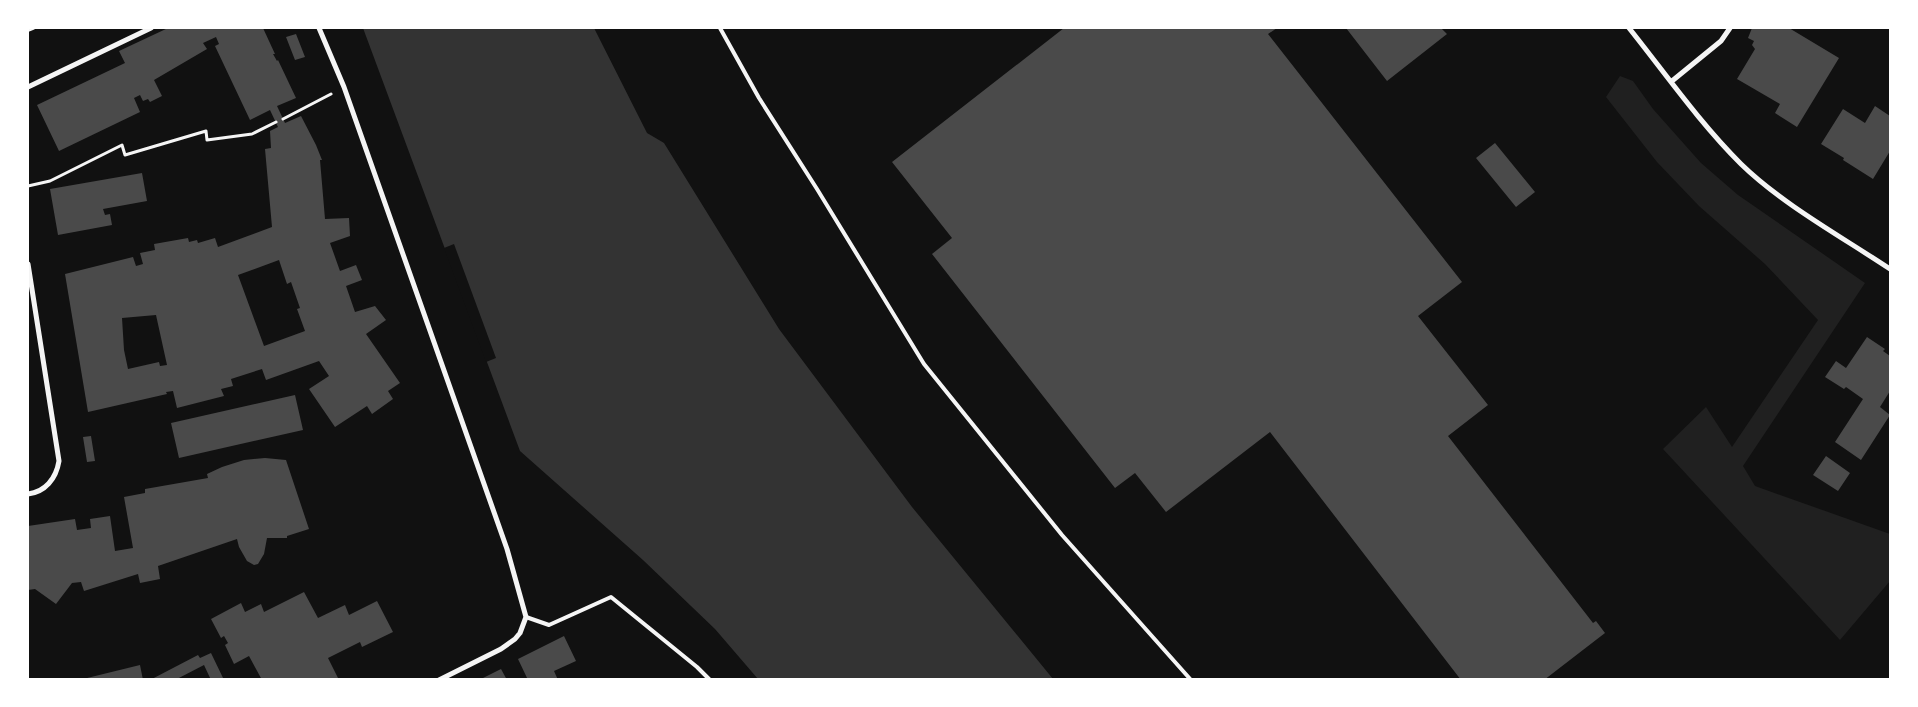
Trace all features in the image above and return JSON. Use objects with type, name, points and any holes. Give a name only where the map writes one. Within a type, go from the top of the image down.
[{"type":"street","points":[[28,88],[151,28]]},
{"type":"street","points":[[319,28],[344,87],[507,549],[526,617],[520,633],[508,644],[439,680]]},
{"type":"street","points":[[1629,28],[1672,81],[1704,125],[1742,165],[1784,199],[1890,269]]},
{"type":"street","points":[[1672,81],[1721,41],[1730,28]]},
{"type":"street","points":[[28,264],[59,461],[56,474],[49,484],[39,491],[28,494]]},
{"type":"lane","points":[[28,30],[33,28]]},
{"type":"lane","points":[[720,28],[759,98],[818,189],[924,364],[1062,535],[1191,680]]},
{"type":"lane","points":[[526,617],[549,624],[611,597],[697,666],[710,680]]},
{"type":"path","points":[[283,119],[344,87]]},
{"type":"path","points":[[28,186],[50,181],[122,145],[125,155],[206,131],[207,140],[252,134],[276,122]]},
{"type":"shaded area","points":[[363,28],[594,28],[647,133],[664,143],[779,329],[912,507],[1053,679],[758,679],[715,629],[643,560],[520,451]]},
{"type":"shaded area","points":[[1620,76],[1633,81],[1653,109],[1701,163],[1738,195],[1865,283],[1743,466],[1755,486],[1890,534],[1890,581],[1840,640],[1663,449],[1706,407],[1732,447],[1818,320],[1765,264],[1699,206],[1657,162],[1606,97]]},
{"type":"pier","points":[[454,244],[496,358],[486,362],[444,248]]},
{"type":"building","points":[[168,28],[263,28],[275,54],[273,54],[278,60],[296,98],[277,106],[285,123],[301,116],[322,160],[320,160],[325,219],[349,218],[350,236],[330,243],[340,271],[356,265],[362,280],[346,286],[355,312],[375,306],[386,320],[366,334],[400,383],[388,391],[393,399],[372,414],[367,406],[335,427],[309,389],[329,376],[319,361],[266,380],[262,369],[231,379],[233,386],[221,389],[224,396],[177,408],[173,391],[88,412],[65,274],[133,257],[136,266],[143,264],[140,253],[155,250],[154,244],[188,238],[189,242],[197,240],[198,243],[215,238],[218,247],[272,227],[265,149],[271,148],[270,131],[278,127],[270,110],[250,120],[215,46],[219,44],[216,37],[203,43],[207,49],[154,80],[162,96],[150,102],[148,99],[143,101],[140,95],[134,98],[140,112],[59,151],[37,105],[125,63],[119,51]],"holes":[[[279,260],[287,284],[291,282],[300,308],[297,309],[305,331],[264,346],[238,275]],[[156,315],[167,365],[160,366],[159,362],[128,369],[124,350],[122,318]]]},
{"type":"building","points":[[1064,28],[1277,28],[1268,34],[1462,282],[1418,316],[1488,405],[1448,436],[1593,623],[1596,621],[1605,633],[1544,680],[1461,680],[1270,432],[1166,512],[1135,473],[1115,488],[932,254],[952,238],[892,162]]},
{"type":"building","points":[[1346,28],[1441,28],[1447,34],[1387,81]]},
{"type":"building","points":[[1752,28],[1789,28],[1839,58],[1797,127],[1775,113],[1780,104],[1737,79],[1755,49],[1752,45],[1754,41],[1748,38]]},
{"type":"building","points":[[296,34],[305,57],[295,60],[286,37]]},
{"type":"building","points":[[1875,106],[1890,116],[1890,151],[1873,179],[1821,144],[1843,109],[1865,123]]},
{"type":"building","points":[[1495,143],[1535,192],[1516,207],[1476,158]]},
{"type":"building","points":[[142,173],[147,201],[103,209],[105,215],[110,214],[112,225],[58,235],[50,189]]},
{"type":"building","points":[[1867,337],[1885,349],[1883,351],[1890,356],[1890,391],[1880,407],[1890,415],[1861,460],[1835,442],[1863,399],[1846,387],[1844,389],[1825,377],[1836,361],[1846,368]]},
{"type":"building","points":[[295,395],[303,430],[179,458],[171,423]]},
{"type":"building","points":[[91,436],[95,461],[87,462],[83,437]]},
{"type":"building","points":[[1826,456],[1850,473],[1838,491],[1813,475]]},
{"type":"building","points":[[265,458],[286,460],[309,529],[287,536],[287,538],[267,538],[264,554],[258,564],[254,565],[247,561],[237,539],[158,566],[160,579],[140,583],[138,574],[84,591],[81,582],[72,583],[56,604],[35,589],[28,590],[28,526],[75,519],[77,530],[91,528],[90,519],[110,516],[115,551],[133,548],[124,497],[145,493],[145,489],[208,478],[207,474],[222,467],[244,460]]},
{"type":"building","points":[[304,592],[318,618],[345,605],[349,615],[377,601],[393,632],[362,647],[360,642],[328,658],[339,680],[262,680],[249,656],[234,664],[225,645],[228,643],[224,636],[221,638],[211,619],[241,603],[245,612],[261,604],[264,612]]},
{"type":"building","points":[[564,636],[576,661],[554,671],[558,680],[528,680],[518,659]]},
{"type":"building","points":[[211,653],[224,680],[211,680],[204,665],[175,680],[150,680],[198,655],[200,658]]},
{"type":"building","points":[[140,665],[143,680],[83,680],[83,679]]},
{"type":"building","points":[[501,669],[507,680],[479,680]]}]
